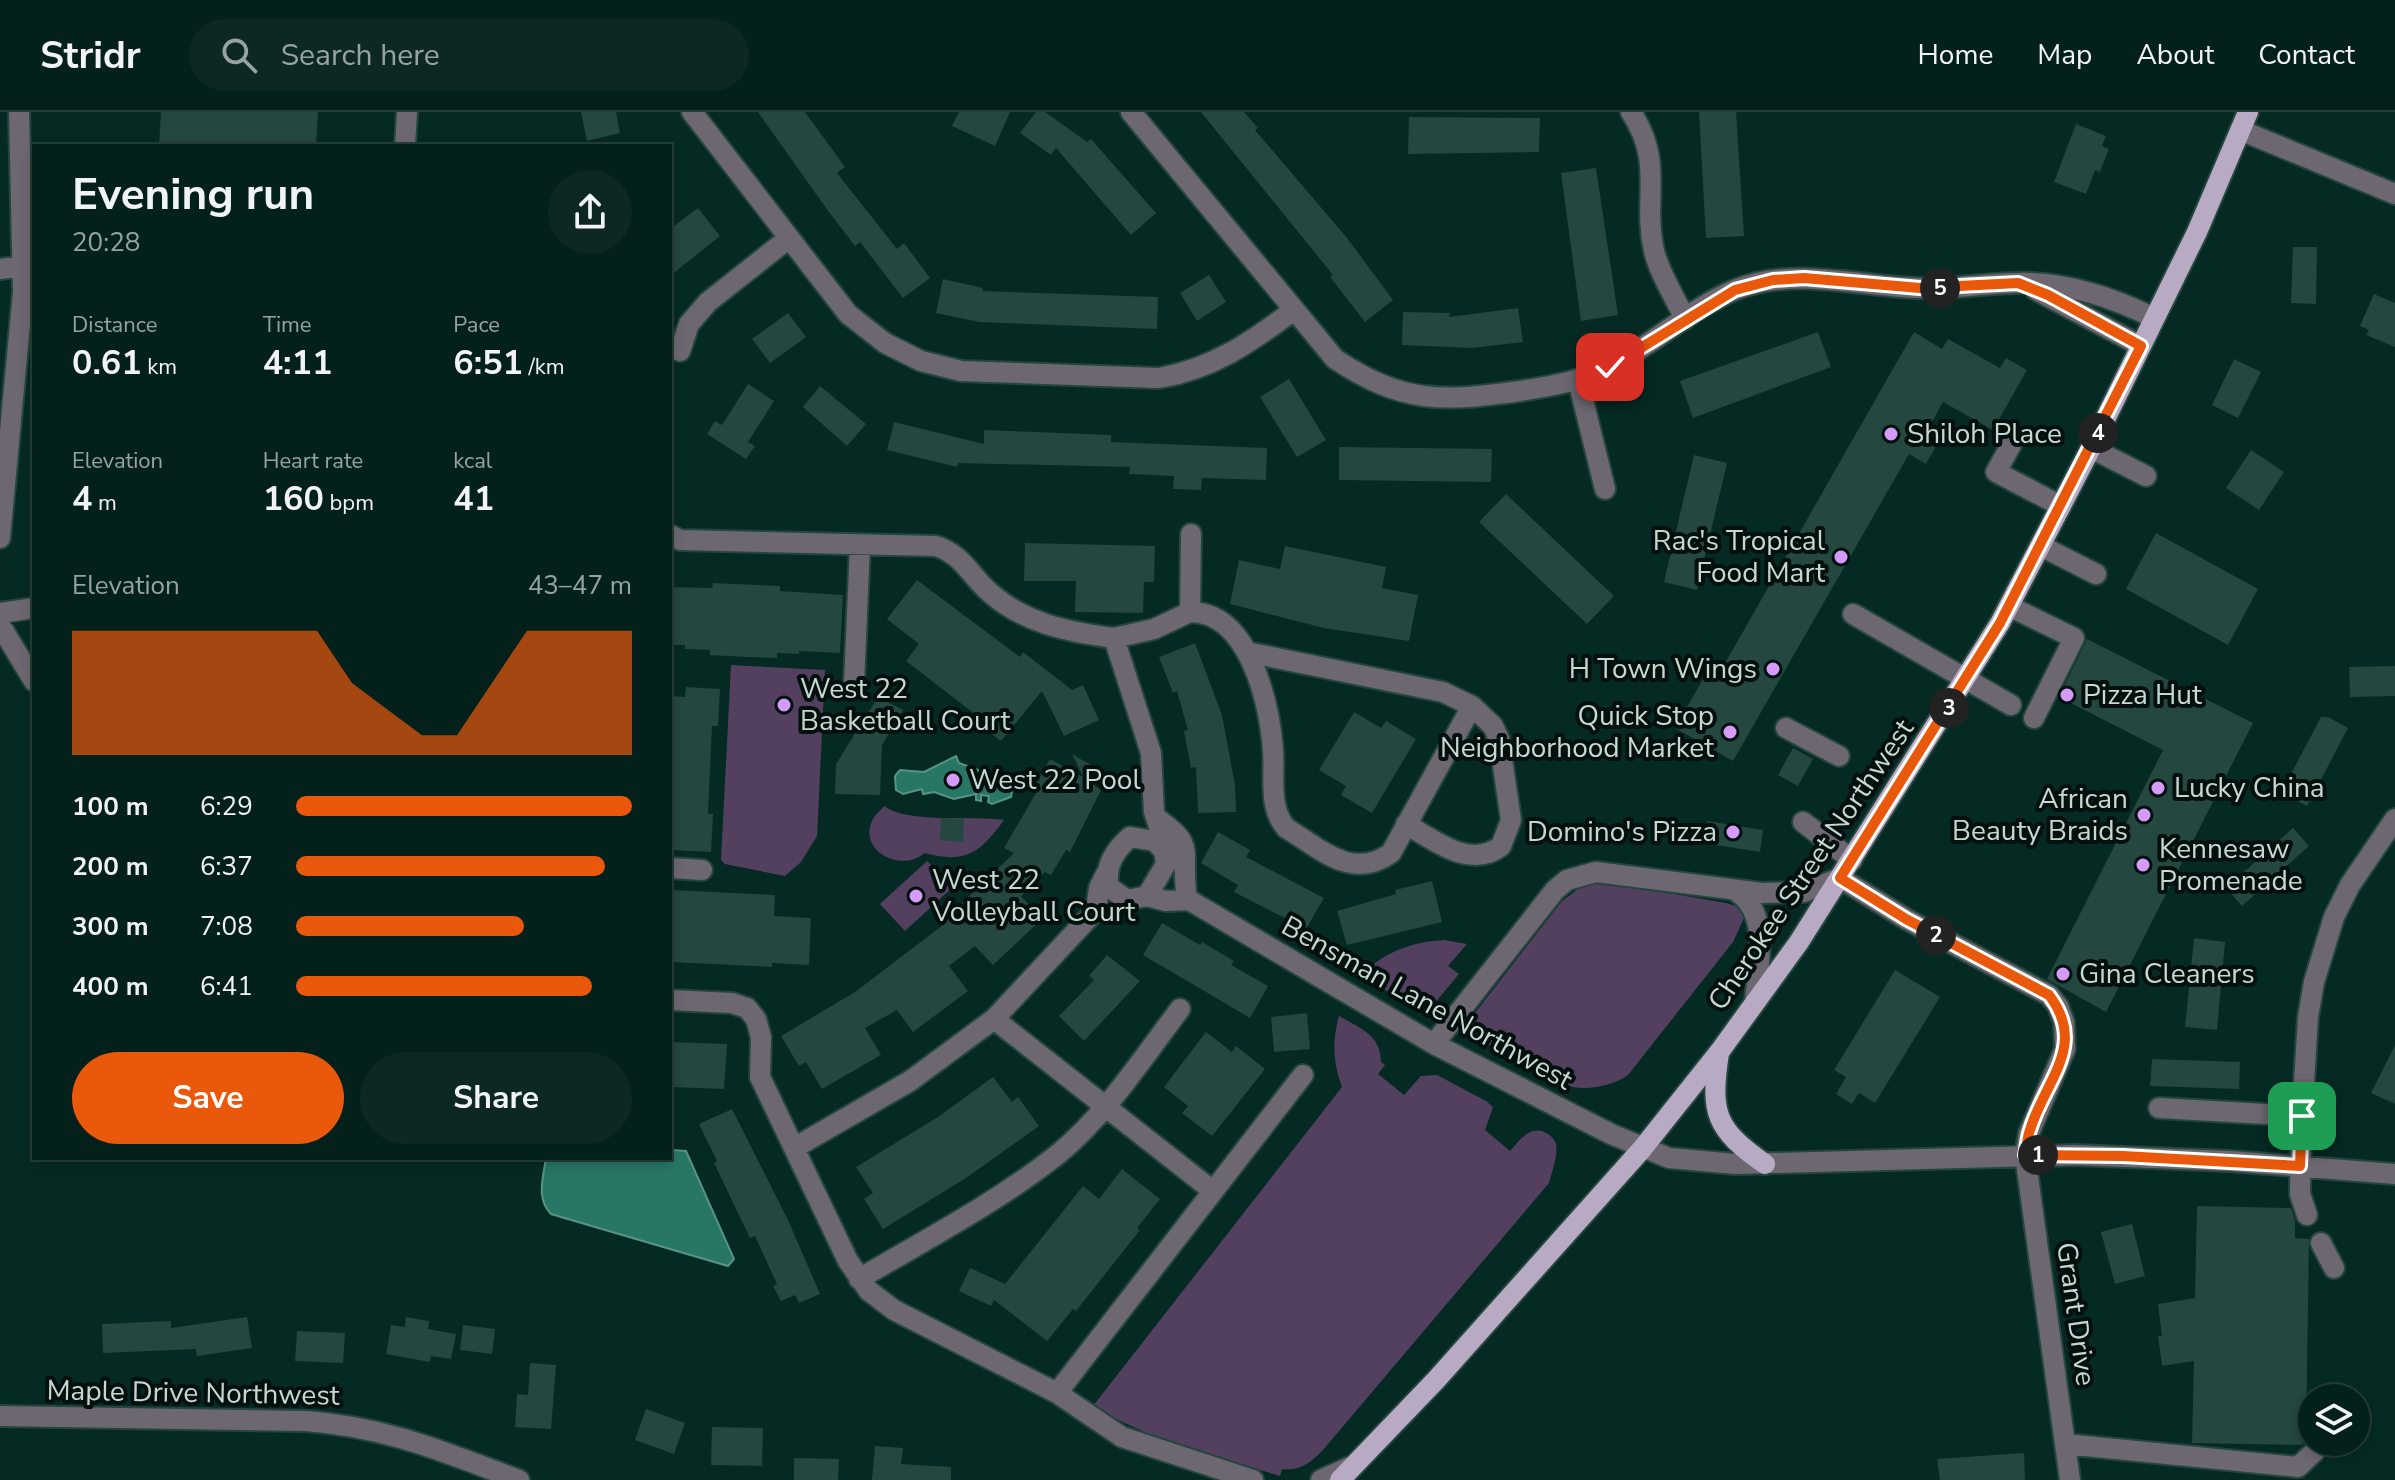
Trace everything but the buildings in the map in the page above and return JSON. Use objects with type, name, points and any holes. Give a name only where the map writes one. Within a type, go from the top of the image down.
[{"type":"main road","name":"Cherokee Street Northwest","points":[[1345,1474],[1416,1402],[1642,1149],[1720,1051],[1799,942],[1968,679],[2009,606],[2197,232],[2244,121]]},
{"type":"main road","points":[[1720,1051],[1714,1096],[1718,1119],[1735,1142],[1765,1164]]},
{"type":"street","points":[[0,538],[23,292],[19,112]]},
{"type":"street","points":[[405,144],[407,112]]},
{"type":"street","points":[[692,112],[848,314],[885,343],[921,361],[961,371],[1159,378],[1188,373],[1244,348],[1294,310]]},
{"type":"street","points":[[1131,112],[1335,359],[1363,377],[1406,394],[1436,399],[1464,399],[1578,380],[1610,367],[1735,290],[1773,280],[1804,278],[1920,288],[2018,283],[2095,294],[2126,304],[2154,318]]},
{"type":"street","points":[[1631,112],[1642,129],[1653,173],[1654,250],[1685,319]]},
{"type":"street","points":[[2244,121],[2395,194]]},
{"type":"street","points":[[680,351],[689,324],[708,302],[789,238]]},
{"type":"street","points":[[0,269],[22,266]]},
{"type":"street","points":[[2018,283],[2075,309],[2141,346]]},
{"type":"street","points":[[1578,380],[1605,489]]},
{"type":"street","points":[[2011,445],[1996,472],[2061,506]]},
{"type":"street","points":[[2091,448],[2146,476]]},
{"type":"street","points":[[1190,612],[1191,534]]},
{"type":"street","points":[[672,536],[680,540],[936,546],[960,558],[989,592],[1014,610],[1056,629],[1114,638],[1154,629],[1190,612],[1201,612],[1222,621],[1247,652],[1256,676],[1273,748],[1276,811],[1286,828],[1347,864],[1366,866],[1391,853],[1472,706]]},
{"type":"street","points":[[854,684],[860,545]]},
{"type":"street","points":[[2041,546],[2096,574]]},
{"type":"street","points":[[2009,606],[2074,638],[2034,718]]},
{"type":"street","points":[[0,613],[32,608]]},
{"type":"street","points":[[1853,614],[2011,705]]},
{"type":"street","points":[[0,625],[32,678]]},
{"type":"street","points":[[1096,910],[1115,907],[1137,898],[1165,857],[1156,816],[1151,753],[1114,638]]},
{"type":"street","points":[[1247,652],[1443,692],[1472,706],[1493,726],[1499,739],[1510,803],[1508,835],[1492,853],[1472,856],[1461,854],[1406,824]]},
{"type":"street","points":[[1786,728],[1839,756]]},
{"type":"street","points":[[794,1148],[910,1081],[994,1019],[1096,910],[1099,888],[1121,845],[1145,817],[1156,816],[1180,835],[1184,843],[1188,896]]},
{"type":"street","points":[[2307,1215],[2300,1194],[2302,1116],[2308,1017],[2323,948],[2350,885],[2395,819]]},
{"type":"street","points":[[1803,822],[1852,860]]},
{"type":"street","points":[[1130,837],[1140,836],[1155,841],[1188,896]]},
{"type":"street","points":[[672,868],[702,870]]},
{"type":"street","points":[[1434,1044],[1555,890],[1567,880],[1596,872],[1736,891],[1804,892],[1840,878],[1906,919],[2049,995],[2058,1006],[2064,1022],[2065,1049],[2029,1133],[2025,1155]]},
{"type":"street","points":[[1106,874],[1109,887],[1137,898],[1166,901],[1188,896]]},
{"type":"street","points":[[1736,891],[1748,900],[1758,923],[1755,1001]]},
{"type":"street","name":"Bensman Lane Northwest","points":[[1188,896],[1434,1044],[1642,1149],[1692,1162],[1765,1164],[2025,1155],[2123,1156],[2395,1174]]},
{"type":"street","points":[[672,1000],[732,1003],[747,1008],[756,1019],[761,1037],[760,1077],[859,1279],[894,1310],[1057,1393],[1122,1437],[1253,1480]]},
{"type":"street","points":[[859,1279],[991,1201],[1058,1154],[1105,1107],[1180,1009]]},
{"type":"street","points":[[994,1019],[1213,1191]]},
{"type":"street","points":[[1057,1393],[1303,1075]]},
{"type":"street","points":[[2159,1108],[2302,1116]]},
{"type":"street","name":"Grant Drive","points":[[2025,1155],[2070,1480]]},
{"type":"street","points":[[2321,1243],[2334,1268]]},
{"type":"street","name":"Maple Drive Northwest","points":[[0,1416],[306,1421],[354,1425],[413,1440],[519,1480]]},
{"type":"street","points":[[2065,1444],[2298,1467],[2310,1456]]},
{"type":"street","points":[[1321,1480],[1345,1474]]},
{"type":"shaded area","points":[[731,665],[825,670],[817,836],[801,862],[785,876],[725,864],[721,860]]},
{"type":"shaded area","name":"West 22 Pool","points":[[956,756],[959,763],[984,772],[985,778],[1010,773],[1013,786],[1011,797],[992,804],[988,802],[989,796],[981,795],[981,801],[976,800],[976,794],[954,799],[934,792],[923,794],[922,789],[903,794],[896,790],[895,776],[900,770],[924,772]]},
{"type":"shaded area","points":[[884,806],[894,812],[924,817],[1004,820],[987,841],[971,853],[951,857],[924,853],[915,859],[895,860],[877,850],[871,842],[869,832],[872,821]]},
{"type":"shaded area","name":"West 22 Volleyball Court","points":[[927,861],[953,887],[905,931],[880,904]]},
{"type":"shaded area","points":[[1604,882],[1726,903],[1739,907],[1745,916],[1733,942],[1628,1075],[1599,1086],[1568,1086],[1515,1060],[1466,1028],[1562,901],[1582,886]]},
{"type":"shaded area","points":[[1444,940],[1467,944],[1448,966],[1459,974],[1434,1004],[1415,1006],[1363,978],[1363,973],[1391,953],[1421,943]]},
{"type":"shaded area","points":[[1339,1016],[1373,1039],[1385,1065],[1378,1074],[1404,1095],[1421,1076],[1437,1075],[1493,1107],[1485,1130],[1510,1151],[1526,1134],[1536,1130],[1553,1138],[1556,1153],[1549,1183],[1323,1450],[1305,1465],[1282,1469],[1280,1476],[1161,1438],[1093,1406],[1342,1087],[1334,1052]]},
{"type":"shaded area","points":[[672,1150],[686,1151],[734,1259],[728,1266],[551,1214],[543,1202],[546,1160],[672,1160]]},
{"type":"place","name":"Shiloh Place","points":[[1891,434]]},
{"type":"place","name":"Rac's Tropical Food Mart","points":[[1841,557]]},
{"type":"place","name":"H Town Wings","points":[[1773,669]]},
{"type":"place","name":"Pizza Hut","points":[[2067,695]]},
{"type":"place","name":"West 22 Basketball Court","points":[[784,705]]},
{"type":"place","name":"Quick Stop Neighborhood Market","points":[[1730,732]]},
{"type":"place","name":"West 22 Pool","points":[[953,780]]},
{"type":"place","name":"Lucky China","points":[[2158,788]]},
{"type":"place","name":"African Beauty Braids","points":[[2144,815]]},
{"type":"place","name":"Domino's Pizza","points":[[1733,832]]},
{"type":"place","name":"Kennesaw Promenade","points":[[2143,865]]},
{"type":"place","name":"West 22 Volleyball Court","points":[[916,896]]},
{"type":"place","name":"Gina Cleaners","points":[[2063,974]]},
{"type":"route","points":[[1610,367],[1735,290],[1773,280],[1804,278],[1920,288],[2018,283],[2048,295],[2141,346],[2000,623],[1968,679],[1840,878],[1906,919],[2049,995],[2058,1006],[2064,1022],[2065,1049],[2029,1133],[2025,1155],[2123,1156],[2300,1166],[2302,1116]]}]
